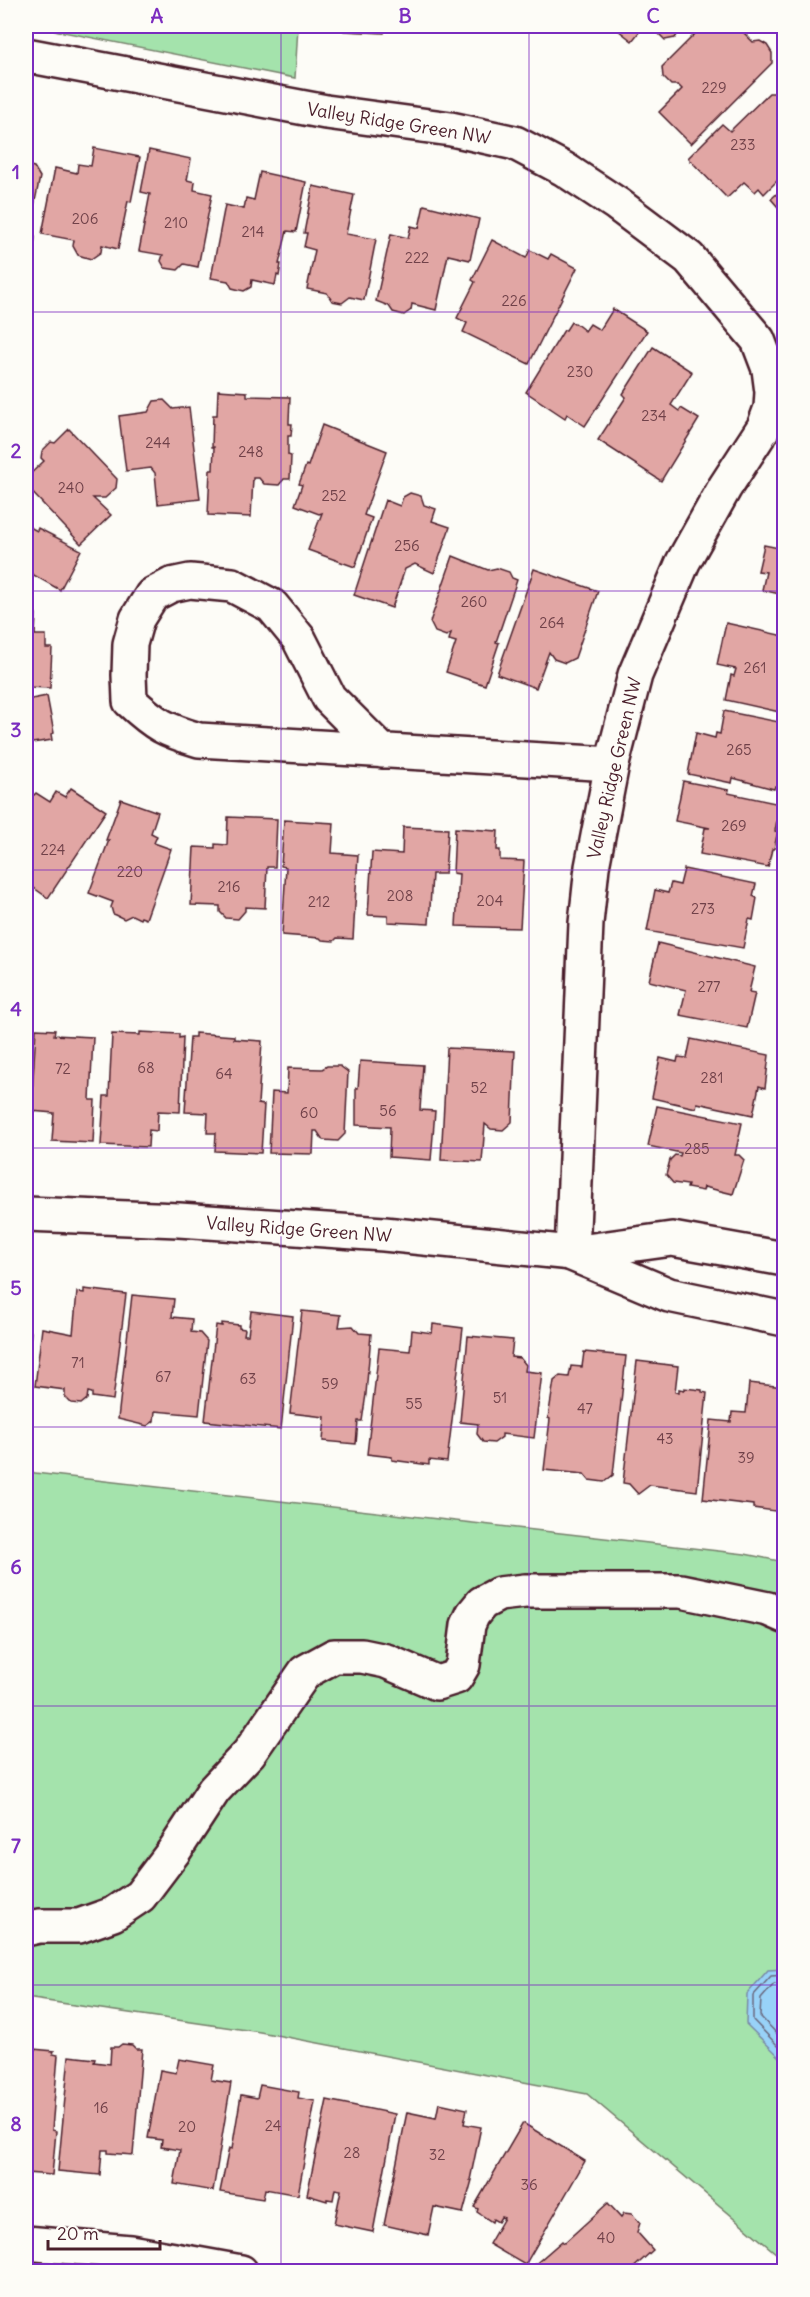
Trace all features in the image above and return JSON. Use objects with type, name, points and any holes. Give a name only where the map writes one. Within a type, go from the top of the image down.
[{"type":"street","name":"Valley Ridge Green NW","points":[[26,55],[326,112],[451,129],[515,143],[564,170],[617,204],[689,258],[758,340],[769,369],[772,392],[771,408],[764,427],[725,487],[683,562],[635,675],[612,764],[592,867],[586,923],[572,1253]]},
{"type":"street","points":[[382,751],[329,698],[299,639],[272,606],[232,585],[190,581],[171,585],[152,595],[137,619],[130,644],[130,701],[150,719],[170,732],[199,740],[382,751],[612,764]]},
{"type":"street","name":"Valley Ridge Green NW","points":[[26,1214],[179,1220],[384,1234],[572,1253],[672,1239],[784,1259]]},
{"type":"street","name":"Valley Ridge Green NW","points":[[572,1253],[669,1295],[784,1319]]},
{"type":"street","points":[[26,1929],[79,1926],[113,1914],[140,1896],[174,1851],[214,1790],[249,1753],[305,1671],[334,1656],[362,1656],[386,1661],[437,1683],[456,1677],[463,1665],[468,1625],[473,1614],[482,1603],[499,1594],[525,1590],[681,1591],[768,1609],[784,1616]]},
{"type":"street","points":[[26,2242],[130,2252],[241,2271]]},
{"type":"green space","points":[[48,26],[298,26],[295,78],[48,29]]},
{"type":"green space","points":[[26,1472],[745,1554],[784,1562],[784,2260],[587,2094],[260,2032],[26,1998]]},
{"type":"water","points":[[784,1969],[784,2061],[746,2024],[747,1994],[768,1970]]},
{"type":"building","points":[[344,26],[385,26],[384,33],[344,31]]},
{"type":"building","points":[[613,26],[644,26],[632,41]]},
{"type":"building","points":[[653,26],[683,26],[675,38],[665,40]]},
{"type":"building","points":[[703,26],[737,26],[753,42],[760,41],[767,45],[772,53],[772,63],[691,144],[659,112],[682,89],[678,85],[671,85],[663,77],[662,67]]},
{"type":"building","points":[[769,93],[779,93],[784,98],[784,174],[764,194],[759,188],[755,192],[744,182],[727,198],[688,158],[722,124],[730,131]]},
{"type":"building","points":[[94,148],[140,157],[118,249],[102,245],[101,252],[91,259],[78,255],[73,246],[74,240],[42,234],[55,168],[77,173],[78,164],[91,166]]},
{"type":"building","points":[[149,150],[191,159],[187,180],[195,182],[194,190],[212,194],[198,267],[184,264],[178,270],[165,268],[161,261],[163,255],[139,251],[150,194],[141,192]]},
{"type":"building","points":[[26,165],[34,167],[40,177],[28,235],[35,237],[33,254],[26,252]]},
{"type":"building","points":[[260,172],[306,182],[296,232],[287,231],[279,264],[281,264],[279,276],[277,275],[275,285],[252,280],[251,287],[244,291],[232,288],[228,281],[211,278],[225,205],[244,209],[246,198],[254,200]]},
{"type":"building","points":[[313,186],[354,195],[346,234],[376,239],[364,300],[350,297],[342,303],[332,301],[327,293],[307,289],[315,250],[304,247],[307,233],[304,233]]},
{"type":"building","points":[[784,187],[784,214],[771,199]]},
{"type":"building","points":[[424,205],[479,219],[470,260],[448,255],[436,310],[412,304],[411,310],[404,315],[393,312],[389,306],[376,301],[391,234],[408,238],[411,226],[419,228]]},
{"type":"building","points":[[492,240],[526,258],[530,250],[548,259],[551,254],[577,268],[529,364],[463,332],[467,323],[457,318],[475,282],[472,280]]},
{"type":"building","points":[[613,309],[647,331],[585,426],[567,414],[565,418],[526,392],[571,322],[585,331],[590,324],[600,330]]},
{"type":"building","points":[[653,347],[692,372],[671,405],[699,419],[661,481],[598,440],[626,397],[623,394]]},
{"type":"building","points":[[218,390],[247,392],[247,396],[290,397],[289,424],[292,424],[291,436],[288,436],[288,455],[291,456],[290,479],[284,479],[279,485],[264,484],[259,478],[253,478],[251,517],[208,515],[210,470],[213,470],[213,415],[217,415]]},
{"type":"building","points":[[164,400],[173,409],[189,407],[200,499],[158,504],[155,473],[151,468],[126,471],[119,416],[148,412],[154,401]]},
{"type":"building","points":[[322,425],[387,451],[364,515],[372,518],[355,567],[308,550],[322,513],[319,514],[295,505],[302,485],[299,484],[306,465],[308,466]]},
{"type":"building","points":[[69,429],[117,479],[116,488],[105,498],[93,498],[111,515],[81,544],[26,486],[26,478],[44,461],[41,458],[42,451],[51,442],[55,443]]},
{"type":"building","points":[[410,493],[421,496],[424,505],[436,509],[432,521],[450,527],[434,573],[415,564],[405,569],[392,608],[354,595],[385,500],[400,506],[403,497]]},
{"type":"building","points":[[26,525],[37,531],[38,528],[81,550],[60,590],[32,574],[26,586]]},
{"type":"building","points":[[764,545],[784,549],[784,595],[762,590],[766,572],[758,571]]},
{"type":"building","points":[[453,556],[488,570],[497,568],[509,572],[512,578],[517,580],[496,642],[499,643],[485,685],[446,672],[456,642],[449,640],[451,633],[446,636],[435,632],[430,622]]},
{"type":"building","points":[[534,569],[598,591],[575,658],[565,663],[554,659],[549,652],[536,688],[497,674]]},
{"type":"building","points":[[26,613],[36,614],[35,635],[46,635],[46,648],[52,648],[50,688],[26,687]]},
{"type":"building","points":[[726,623],[784,636],[784,713],[726,700],[731,675],[734,676],[736,669],[717,665]]},
{"type":"building","points":[[47,696],[54,733],[51,734],[52,740],[26,744],[26,700]]},
{"type":"building","points":[[724,711],[784,723],[784,761],[779,787],[775,786],[774,789],[733,778],[732,783],[688,774],[696,733],[715,738],[716,733],[720,734]]},
{"type":"building","points":[[683,781],[729,790],[728,793],[780,804],[775,831],[778,832],[768,867],[700,854],[705,828],[710,828],[675,821]]},
{"type":"building","points":[[71,788],[106,811],[48,898],[31,886],[26,890],[26,801],[31,793],[34,795],[36,793],[50,802],[56,792],[65,797]]},
{"type":"building","points":[[121,799],[158,812],[151,833],[157,836],[154,843],[171,849],[146,919],[132,915],[124,919],[113,914],[111,907],[113,902],[89,893],[109,840],[106,840]]},
{"type":"building","points":[[228,817],[277,819],[275,867],[267,867],[265,908],[245,907],[245,911],[238,919],[226,918],[220,912],[220,906],[191,905],[194,847],[215,848],[215,844],[227,845]]},
{"type":"building","points":[[284,820],[334,823],[332,853],[358,855],[353,939],[337,938],[334,941],[282,935],[286,867],[281,866]]},
{"type":"building","points":[[403,827],[448,829],[445,874],[432,874],[429,924],[388,922],[388,916],[368,915],[372,852],[402,854]]},
{"type":"building","points":[[455,828],[498,831],[497,850],[500,850],[500,860],[524,861],[520,928],[456,926],[459,874],[453,873]]},
{"type":"building","points":[[684,869],[756,884],[753,896],[757,898],[753,920],[749,919],[743,948],[647,931],[655,890],[668,893],[671,883],[680,885]]},
{"type":"building","points":[[658,943],[755,967],[749,992],[755,993],[747,1028],[680,1015],[686,990],[649,981]]},
{"type":"building","points":[[36,1029],[55,1030],[54,1035],[93,1037],[90,1100],[95,1100],[93,1143],[52,1141],[54,1113],[31,1111]]},
{"type":"building","points":[[140,1032],[179,1034],[179,1038],[183,1037],[180,1112],[158,1111],[157,1131],[149,1130],[148,1147],[101,1145],[104,1096],[109,1096],[112,1034],[140,1035]]},
{"type":"building","points":[[195,1033],[262,1041],[258,1104],[264,1105],[261,1153],[215,1151],[216,1133],[207,1133],[208,1113],[185,1112],[190,1037],[195,1037]]},
{"type":"building","points":[[691,1039],[769,1055],[765,1088],[759,1086],[753,1115],[697,1103],[696,1108],[652,1098],[660,1058],[677,1062],[678,1057],[687,1058]]},
{"type":"building","points":[[447,1048],[515,1051],[512,1122],[503,1130],[491,1129],[485,1124],[482,1162],[441,1160]]},
{"type":"building","points":[[360,1061],[423,1065],[420,1110],[435,1111],[431,1160],[389,1157],[390,1127],[356,1125],[356,1088],[358,1088]]},
{"type":"building","points":[[327,1066],[340,1066],[348,1072],[345,1134],[338,1141],[323,1140],[317,1131],[314,1131],[313,1154],[269,1153],[272,1092],[287,1093],[288,1068],[322,1069]]},
{"type":"building","points":[[657,1106],[742,1123],[735,1155],[739,1155],[744,1160],[733,1194],[704,1187],[703,1191],[687,1188],[688,1185],[673,1183],[666,1175],[670,1160],[675,1155],[680,1156],[681,1153],[648,1146]]},
{"type":"building","points":[[84,1289],[126,1294],[113,1400],[92,1397],[92,1393],[88,1392],[87,1399],[81,1404],[71,1403],[65,1397],[65,1390],[35,1386],[42,1328],[73,1334],[77,1292],[84,1293]]},
{"type":"building","points":[[132,1295],[174,1299],[172,1317],[192,1319],[191,1332],[200,1333],[207,1341],[199,1415],[155,1411],[154,1421],[147,1426],[118,1419]]},
{"type":"building","points":[[251,1311],[293,1316],[281,1429],[205,1421],[216,1325],[222,1326],[222,1323],[239,1325],[239,1328],[245,1329],[244,1335],[248,1335]]},
{"type":"building","points":[[302,1311],[341,1315],[339,1327],[353,1326],[359,1333],[371,1334],[366,1394],[362,1421],[358,1421],[356,1444],[323,1441],[325,1417],[290,1413]]},
{"type":"building","points":[[433,1324],[463,1328],[447,1462],[429,1460],[429,1465],[367,1454],[379,1348],[410,1351],[412,1330],[432,1333]]},
{"type":"building","points":[[26,1326],[31,1332],[26,1377]]},
{"type":"building","points":[[468,1336],[513,1340],[511,1357],[520,1358],[526,1365],[525,1371],[542,1373],[534,1438],[502,1434],[502,1437],[494,1443],[483,1442],[477,1434],[478,1424],[460,1422]]},
{"type":"building","points":[[584,1352],[626,1356],[613,1475],[604,1482],[589,1480],[584,1474],[544,1470],[550,1419],[548,1418],[554,1381],[560,1376],[569,1377],[571,1366],[582,1367]]},
{"type":"building","points":[[637,1361],[678,1366],[675,1392],[679,1393],[679,1389],[684,1390],[684,1388],[702,1390],[707,1393],[697,1491],[650,1485],[638,1494],[629,1484],[623,1483]]},
{"type":"building","points":[[749,1383],[784,1387],[782,1512],[753,1508],[753,1505],[703,1499],[711,1420],[731,1422],[732,1412],[746,1413]]},
{"type":"building","points":[[122,2044],[142,2049],[133,2155],[108,2153],[108,2150],[102,2150],[100,2175],[58,2171],[69,2056],[95,2059],[94,2062],[110,2064],[111,2047],[118,2047]]},
{"type":"building","points":[[33,2049],[54,2051],[53,2054],[58,2055],[52,2130],[56,2131],[52,2175],[26,2173],[26,2052],[33,2053]]},
{"type":"building","points":[[179,2059],[214,2065],[211,2080],[231,2083],[213,2191],[174,2184],[180,2150],[161,2147],[162,2140],[148,2138],[160,2070],[176,2073]]},
{"type":"building","points":[[260,2085],[299,2092],[298,2098],[315,2101],[298,2195],[265,2189],[263,2199],[220,2192],[229,2148],[232,2149],[241,2095],[257,2098]]},
{"type":"building","points":[[327,2100],[395,2114],[373,2232],[334,2224],[341,2190],[335,2189],[333,2200],[327,2199],[327,2201],[307,2195]]},
{"type":"building","points":[[439,2103],[467,2109],[464,2124],[481,2127],[470,2180],[472,2180],[463,2213],[434,2207],[428,2235],[384,2225],[407,2112],[436,2118]]},
{"type":"building","points":[[523,2123],[585,2161],[525,2265],[489,2244],[504,2218],[501,2217],[498,2222],[493,2219],[492,2222],[477,2212],[478,2209],[474,2207]]},
{"type":"building","points":[[608,2203],[621,2217],[624,2213],[632,2214],[640,2223],[637,2232],[653,2250],[629,2272],[533,2272],[531,2268],[562,2241],[564,2243]]}]
